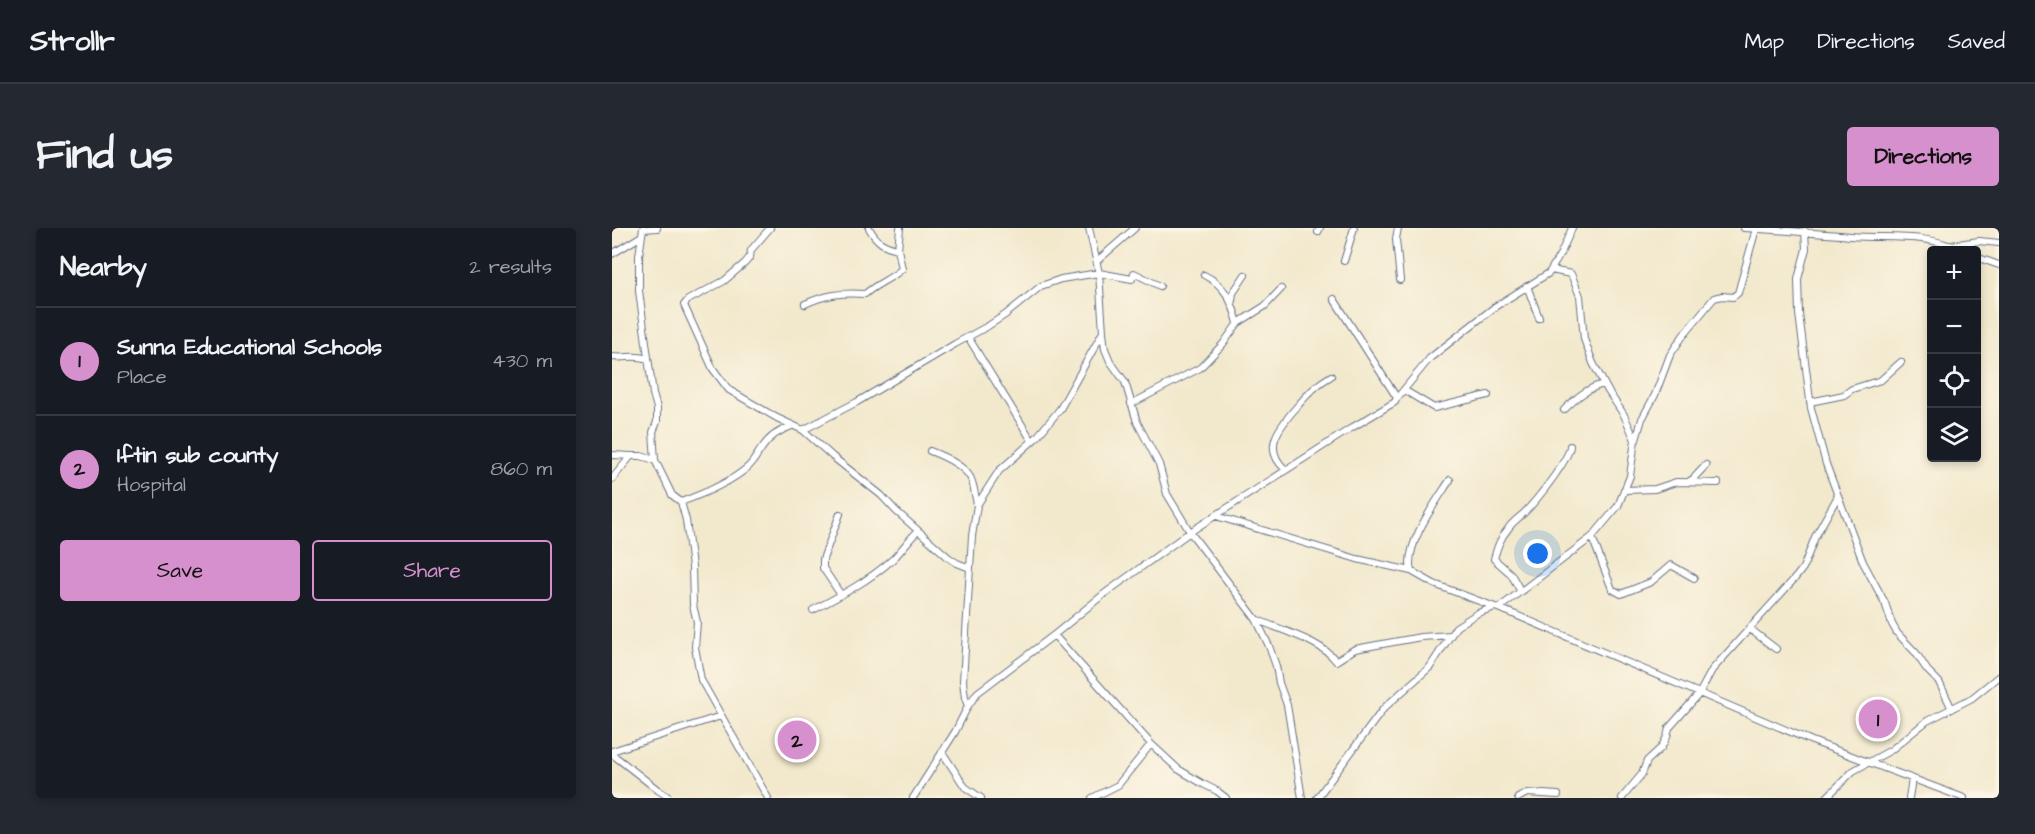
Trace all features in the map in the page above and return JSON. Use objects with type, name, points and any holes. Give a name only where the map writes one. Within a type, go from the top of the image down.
[{"type":"street","points":[[657,228],[643,229],[640,237],[639,291],[657,408],[657,422],[653,432],[655,460],[672,495],[681,502],[686,520],[692,567],[693,605],[697,622],[695,647],[701,680],[768,798]]},
{"type":"street","points":[[770,228],[751,250],[750,257],[745,263],[724,280],[688,300],[684,306],[719,379],[737,395],[803,430],[881,495],[948,557],[970,568]]},
{"type":"street","points":[[869,228],[875,239],[884,246],[898,249]]},
{"type":"street","points":[[805,304],[838,293],[865,294],[894,276],[902,268],[898,249],[900,228]]},
{"type":"street","points":[[1089,228],[1099,273],[1103,333],[1107,355],[1125,382],[1137,422],[1159,464],[1167,494],[1190,532],[1256,619],[1276,666],[1287,705],[1302,798]]},
{"type":"street","points":[[1097,261],[1135,228]]},
{"type":"street","points":[[1344,261],[1354,228]]},
{"type":"street","points":[[1398,228],[1396,239],[1400,280]]},
{"type":"street","points":[[913,798],[978,693],[1054,636],[1104,594],[1190,532],[1353,426],[1395,402],[1430,358],[1496,306],[1551,270],[1572,228]]},
{"type":"street","points":[[1744,228],[1851,236],[1919,238],[1951,245],[1979,241],[1999,243]]},
{"type":"street","points":[[1851,236],[1854,228]]},
{"type":"street","points":[[1317,798],[1384,708],[1430,667],[1451,634],[1465,620],[1497,608],[1521,592],[1592,537],[1618,506],[1630,476],[1635,441],[1642,420],[1656,395],[1665,366],[1675,347],[1714,298],[1733,297],[1738,293],[1756,229]]},
{"type":"street","points":[[1805,231],[1806,249],[1798,279],[1798,293],[1810,402],[1826,464],[1863,562],[1885,603],[1894,629],[1939,682],[1952,709]]},
{"type":"street","points":[[612,254],[640,237]]},
{"type":"street","points":[[1981,258],[1999,265]]},
{"type":"street","points":[[1551,270],[1570,274],[1580,296],[1584,339],[1593,363],[1624,415],[1635,441]]},
{"type":"street","points":[[803,430],[880,390],[1005,315],[1041,286],[1061,279],[1099,273],[1132,279],[1134,273],[1160,286]]},
{"type":"street","points":[[1204,275],[1215,280],[1232,302],[1238,323]]},
{"type":"street","points":[[1232,302],[1233,293],[1245,275]]},
{"type":"street","points":[[1527,286],[1539,318]]},
{"type":"street","points":[[1131,404],[1200,368],[1223,344],[1238,323],[1265,306],[1281,289]]},
{"type":"street","points":[[1334,299],[1397,398]]},
{"type":"street","points":[[977,505],[999,471],[1032,441],[1060,410],[1103,333]]},
{"type":"street","points":[[968,337],[1032,441]]},
{"type":"street","points":[[613,359],[633,355],[648,359]]},
{"type":"street","points":[[1810,402],[1844,395],[1852,389],[1881,380],[1901,362]]},
{"type":"street","points":[[1286,470],[1275,454],[1274,444],[1277,430],[1312,388],[1331,376]]},
{"type":"street","points":[[1564,410],[1579,395],[1604,384]]},
{"type":"street","points":[[1404,390],[1434,408],[1488,395]]},
{"type":"street","points":[[681,502],[700,495],[750,466],[763,446],[779,430],[792,426]]},
{"type":"street","points":[[1521,592],[1511,574],[1494,559],[1498,545],[1509,526],[1526,512],[1552,478],[1569,452],[1570,446]]},
{"type":"street","points":[[930,451],[968,474],[977,505],[972,536],[963,681],[964,698],[968,706]]},
{"type":"street","points":[[612,455],[641,456],[655,460]]},
{"type":"street","points":[[612,478],[631,456]]},
{"type":"street","points":[[1687,482],[1706,465]]},
{"type":"street","points":[[1411,571],[1410,553],[1417,536],[1450,480]]},
{"type":"street","points":[[1624,490],[1655,489],[1687,482],[1718,483]]},
{"type":"street","points":[[1623,798],[1642,774],[1647,761],[1661,748],[1669,728],[1698,694],[1712,670],[1803,568],[1815,537],[1838,496]]},
{"type":"street","points":[[840,514],[823,559],[823,567],[841,595]]},
{"type":"street","points":[[1216,516],[1357,559],[1411,571],[1434,584],[1497,608],[1698,694],[1964,798]]},
{"type":"street","points":[[813,610],[841,595],[893,558],[918,531]]},
{"type":"street","points":[[1592,537],[1612,589],[1621,594],[1651,582],[1671,565],[1694,578]]},
{"type":"street","points":[[1256,619],[1322,648],[1336,661],[1355,649],[1451,634]]},
{"type":"street","points":[[1750,629],[1776,649]]},
{"type":"street","points":[[1054,636],[1151,744],[1178,769],[1217,790],[1226,798]]},
{"type":"street","points":[[1826,798],[1853,771],[1891,750],[1927,721],[1972,698],[1999,676]]},
{"type":"street","points":[[612,752],[721,716]]},
{"type":"street","points":[[1092,798],[1118,785],[1151,744]]},
{"type":"street","points":[[612,752],[670,798]]},
{"type":"street","points":[[942,752],[965,787],[981,798]]},
{"type":"street","points":[[1910,798],[1912,779]]},
{"type":"street","points":[[651,798],[658,790]]},
{"type":"street","points":[[1518,798],[1527,794],[1558,795]]},
{"type":"place","name":"Sunna Educational Schools","points":[[1878,719]]},
{"type":"place","name":"Iftin sub county","points":[[797,740]]}]
